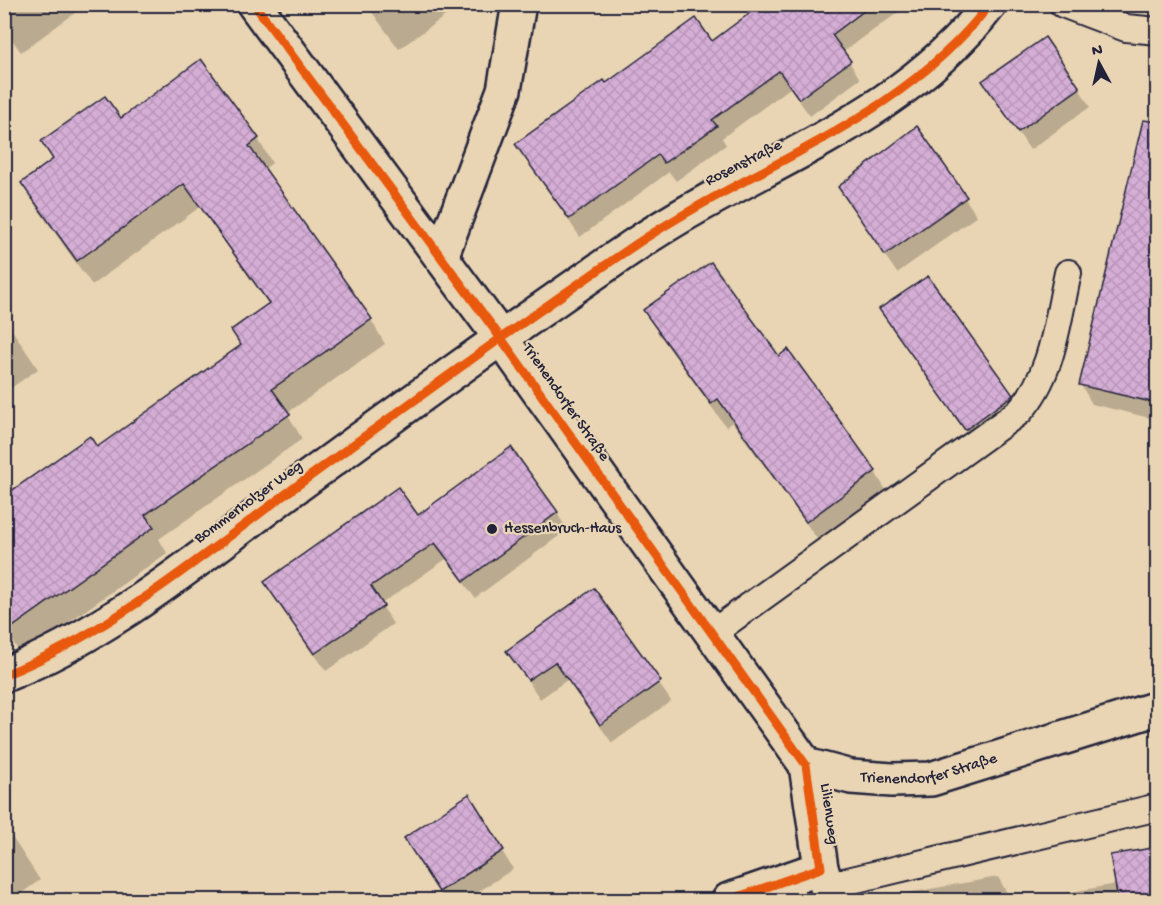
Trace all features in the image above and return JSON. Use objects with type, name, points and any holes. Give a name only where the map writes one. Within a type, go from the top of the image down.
[{"type":"street","name":"Trienendorfer Straße","points":[[254,4],[500,337],[806,765],[851,777],[892,780],[930,779],[1158,708]]},
{"type":"street","points":[[441,257],[504,90],[519,4]]},
{"type":"street","name":"Rosenstraße","points":[[500,337],[682,213],[835,135],[898,94],[957,43],[990,4]]},
{"type":"street","name":"Bommerholzer Weg","points":[[4,675],[72,641],[166,583],[500,337]]},
{"type":"street","name":"Lilienweg","points":[[806,765],[827,885]]},
{"type":"street","points":[[729,900],[827,885]]},
{"type":"lane","points":[[1063,4],[1126,28],[1158,31]]},
{"type":"lane","points":[[711,634],[1019,412],[1033,397],[1043,379],[1068,273]]},
{"type":"lane","points":[[827,885],[1158,807]]},
{"type":"building","points":[[762,4],[873,4],[832,35],[851,61],[799,99],[779,71],[712,120],[717,126],[664,163],[658,155],[569,219],[515,144],[604,80],[606,83],[696,18],[712,41]]},
{"type":"building","points":[[1045,37],[1080,88],[1018,132],[982,81]]},
{"type":"building","points":[[201,59],[259,138],[249,146],[372,319],[272,389],[290,414],[145,515],[154,527],[4,633],[4,496],[90,436],[97,447],[241,345],[231,330],[269,303],[184,184],[77,261],[21,183],[53,159],[41,141],[105,96],[121,118]]},
{"type":"building","points":[[1143,120],[1158,122],[1158,377],[1151,402],[1079,385]]},
{"type":"building","points":[[917,126],[967,197],[885,255],[838,187]]},
{"type":"building","points":[[711,262],[779,356],[788,349],[876,471],[806,522],[718,399],[711,404],[643,310]]},
{"type":"building","points":[[928,276],[1013,395],[965,430],[879,309]]},
{"type":"building","points":[[511,447],[558,512],[464,581],[435,543],[371,586],[384,606],[314,654],[264,582],[398,487],[418,515]]},
{"type":"building","points":[[594,588],[661,681],[600,725],[555,662],[528,680],[506,651]]},
{"type":"building","points":[[469,794],[504,850],[439,892],[404,838]]},
{"type":"building","points":[[1158,847],[1158,900],[1118,900],[1110,855]]},
{"type":"cycle path","points":[[254,4],[500,337],[806,765],[821,868],[729,900]]},
{"type":"cycle path","points":[[4,675],[80,639],[116,617],[186,569],[460,368],[635,245],[681,216],[823,139],[869,111],[913,80],[954,45],[990,4]]},
{"type":"place","name":"Hessenbruch-Haus","points":[[492,529]]}]
